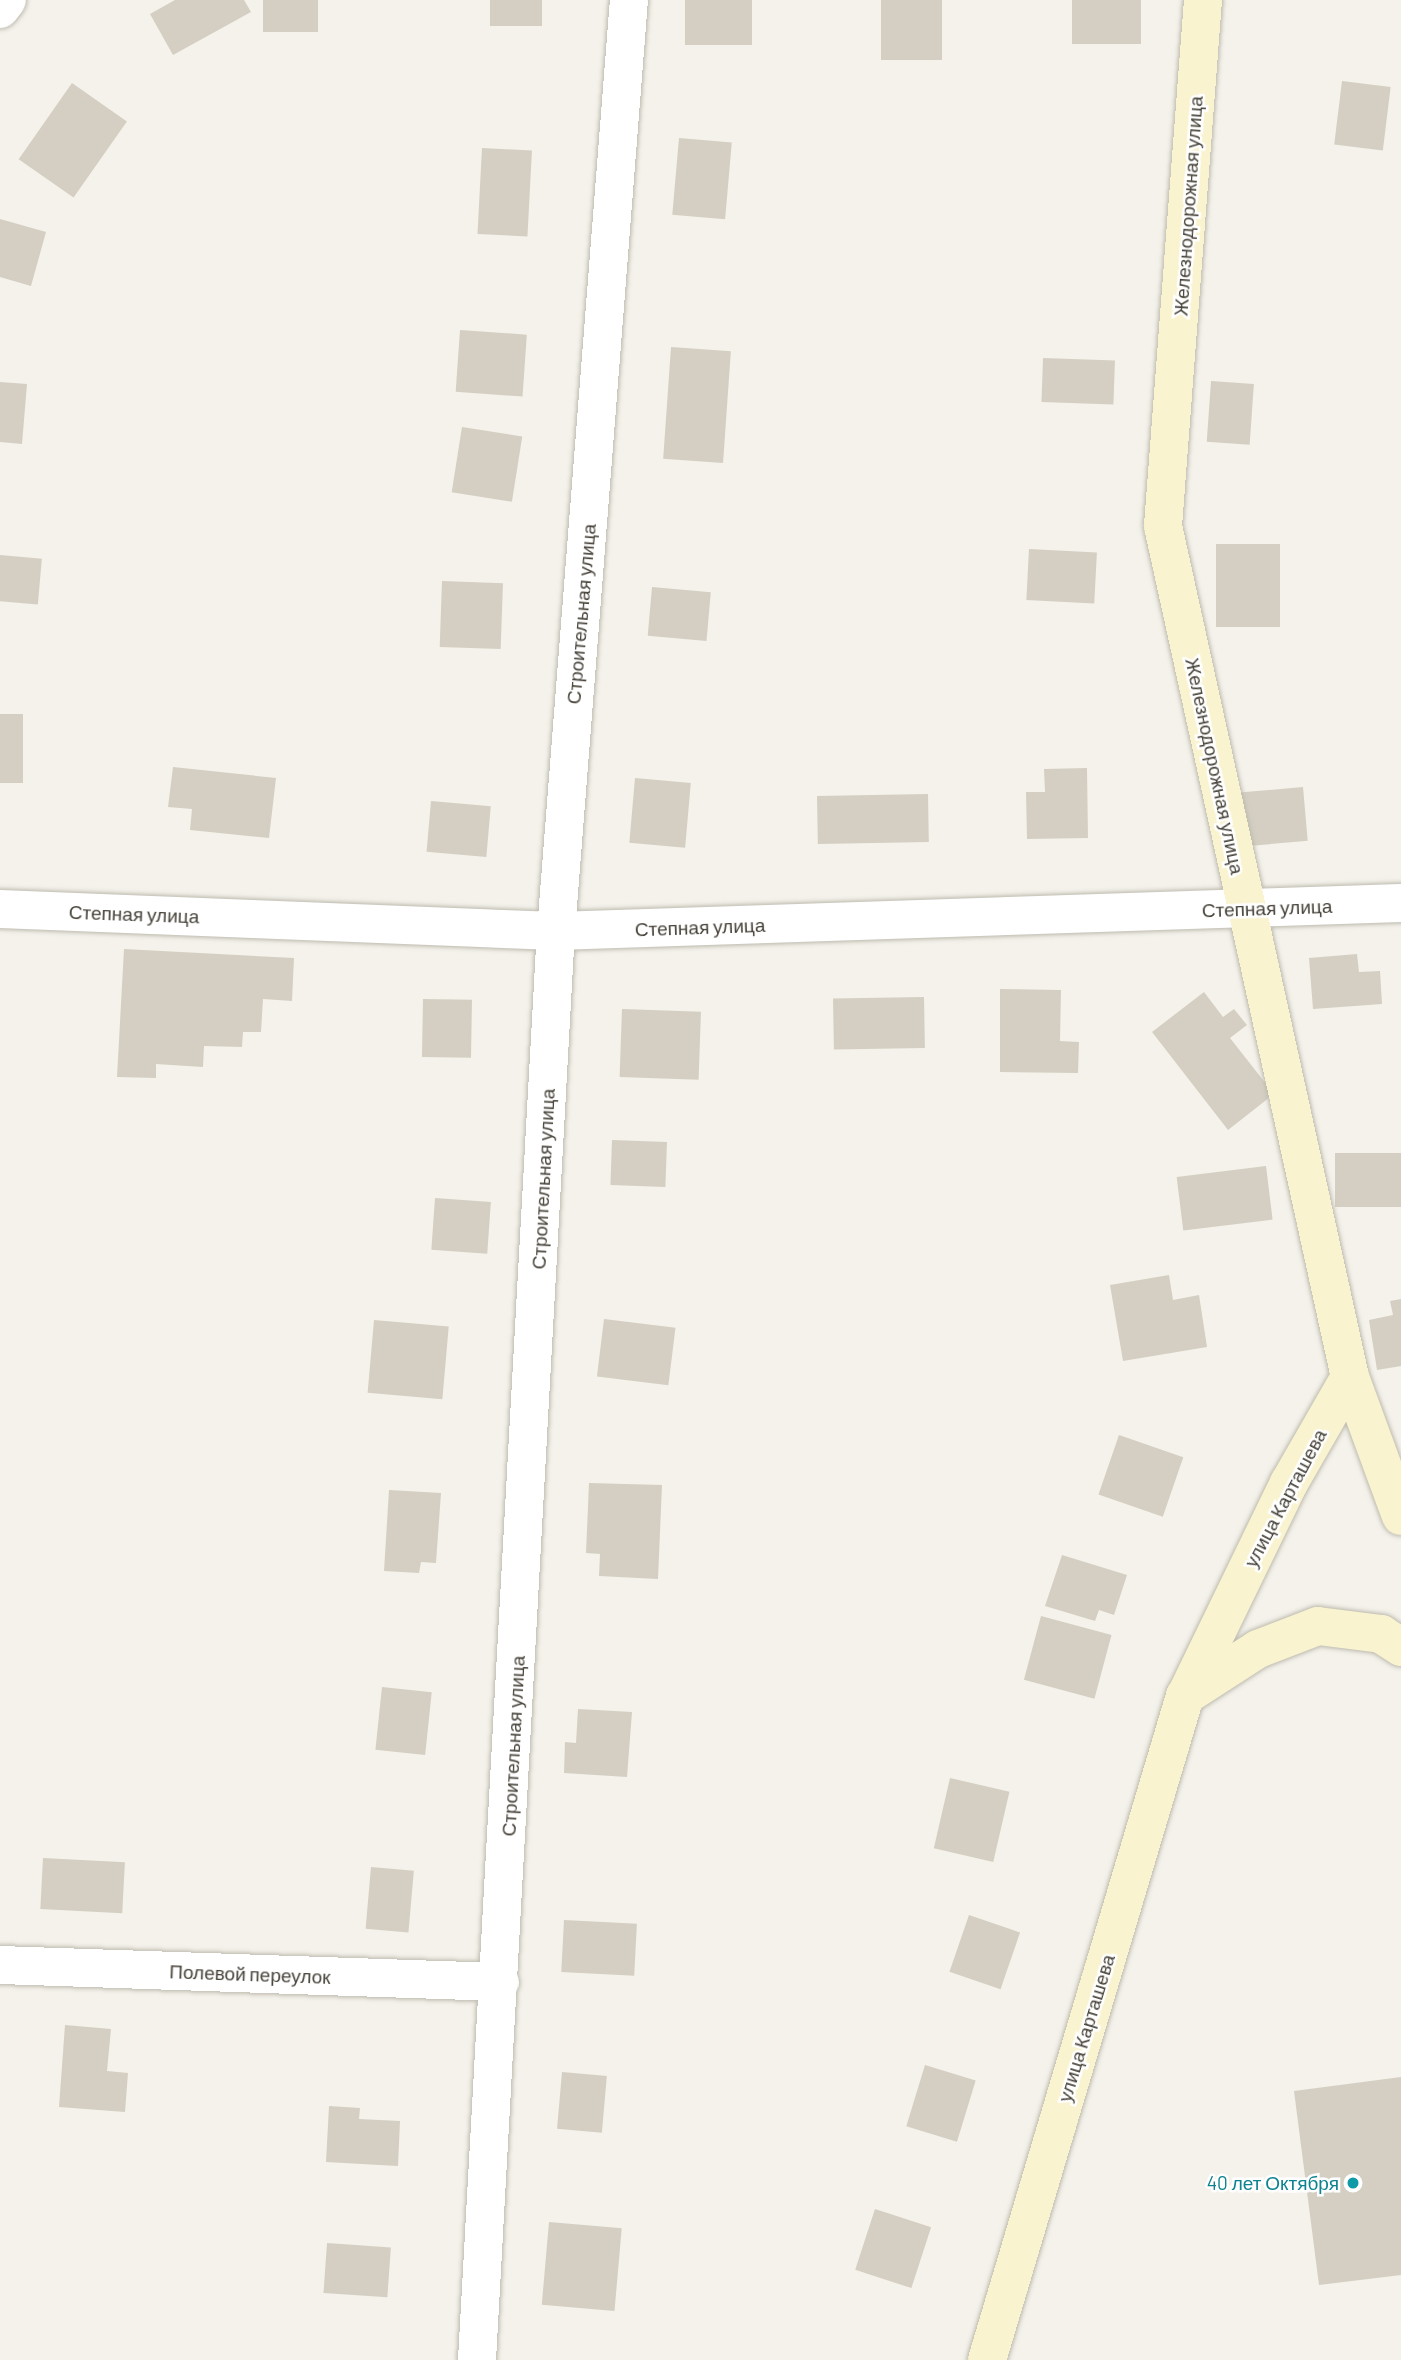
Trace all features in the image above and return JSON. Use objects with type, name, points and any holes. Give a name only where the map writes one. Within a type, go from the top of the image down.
[{"type":"street","points":[[0,9],[7,0]]},
{"type":"street","name":"Строительная улица","points":[[477,2360],[556,931],[629,0]]},
{"type":"street","name":"Железнодорожная улица","points":[[1203,0],[1163,526],[1350,1377],[1401,1516]]},
{"type":"street","name":"Степная улица","points":[[0,909],[556,931],[1401,903]]},
{"type":"street","name":"улица Карташева","points":[[987,2360],[1185,1696],[1289,1483],[1350,1377]]},
{"type":"street","points":[[1185,1696],[1258,1649],[1318,1626],[1381,1634],[1401,1647]]},
{"type":"street","name":"Полевой переулок","points":[[0,1965],[500,1982]]},
{"type":"building","points":[[175,0],[244,0],[251,12],[173,55],[150,14]]},
{"type":"building","points":[[263,0],[318,0],[318,32],[263,32]]},
{"type":"building","points":[[490,0],[542,0],[542,26],[490,26]]},
{"type":"building","points":[[685,0],[752,0],[752,45],[685,45]]},
{"type":"building","points":[[881,0],[942,0],[942,60],[881,60]]},
{"type":"building","points":[[1072,0],[1141,0],[1141,44],[1072,44]]},
{"type":"building","points":[[1342,81],[1391,87],[1383,150],[1334,145]]},
{"type":"building","points":[[72,83],[127,121],[74,198],[19,159]]},
{"type":"building","points":[[679,138],[732,143],[725,219],[672,215]]},
{"type":"building","points":[[482,148],[532,151],[527,236],[477,234]]},
{"type":"building","points":[[0,219],[46,232],[31,286],[0,277]]},
{"type":"building","points":[[460,330],[527,335],[523,397],[456,392]]},
{"type":"building","points":[[671,347],[731,351],[723,463],[663,459]]},
{"type":"building","points":[[1043,358],[1115,361],[1113,404],[1041,402]]},
{"type":"building","points":[[1211,381],[1254,384],[1250,445],[1207,442]]},
{"type":"building","points":[[0,382],[27,384],[22,444],[0,442]]},
{"type":"building","points":[[462,427],[522,437],[512,502],[452,492]]},
{"type":"building","points":[[1216,544],[1280,544],[1280,627],[1216,627]]},
{"type":"building","points":[[1029,549],[1097,553],[1094,603],[1026,600]]},
{"type":"building","points":[[0,555],[42,559],[38,604],[0,601]]},
{"type":"building","points":[[442,581],[503,583],[501,649],[440,647]]},
{"type":"building","points":[[652,587],[711,592],[707,641],[648,636]]},
{"type":"building","points":[[0,714],[23,714],[23,783],[0,783]]},
{"type":"building","points":[[173,767],[276,778],[269,838],[190,830],[192,809],[168,807]]},
{"type":"building","points":[[1087,768],[1088,838],[1027,839],[1026,792],[1045,792],[1044,769]]},
{"type":"building","points":[[635,778],[691,783],[685,848],[629,843]]},
{"type":"building","points":[[1303,787],[1308,841],[1238,847],[1233,793]]},
{"type":"building","points":[[928,794],[929,842],[818,844],[817,796]]},
{"type":"building","points":[[431,801],[491,806],[486,857],[427,852]]},
{"type":"building","points":[[124,949],[294,958],[292,1001],[263,999],[261,1032],[243,1032],[242,1047],[204,1046],[203,1067],[156,1064],[156,1078],[117,1077]]},
{"type":"building","points":[[1357,954],[1359,972],[1380,971],[1382,1004],[1313,1009],[1309,958]]},
{"type":"building","points":[[1000,989],[1061,990],[1060,1041],[1079,1042],[1078,1073],[1000,1072]]},
{"type":"building","points":[[1204,992],[1223,1017],[1234,1009],[1247,1025],[1230,1038],[1274,1094],[1228,1130],[1152,1032]]},
{"type":"building","points":[[924,997],[925,1048],[834,1050],[833,999]]},
{"type":"building","points":[[423,999],[472,1000],[471,1058],[422,1057]]},
{"type":"building","points":[[622,1009],[701,1012],[699,1080],[620,1077]]},
{"type":"building","points":[[612,1140],[667,1142],[665,1187],[610,1185]]},
{"type":"building","points":[[1335,1153],[1401,1153],[1401,1207],[1335,1207]]},
{"type":"building","points":[[1266,1166],[1273,1220],[1183,1231],[1177,1177]]},
{"type":"building","points":[[435,1198],[491,1202],[487,1254],[431,1250]]},
{"type":"building","points":[[1169,1275],[1173,1300],[1199,1295],[1207,1347],[1123,1361],[1110,1285]]},
{"type":"building","points":[[1401,1299],[1401,1366],[1377,1370],[1369,1320],[1393,1315],[1390,1301]]},
{"type":"building","points":[[604,1319],[675,1328],[668,1385],[597,1377]]},
{"type":"building","points":[[374,1320],[449,1327],[442,1399],[368,1393]]},
{"type":"building","points":[[1119,1435],[1183,1457],[1163,1517],[1098,1495]]},
{"type":"building","points":[[589,1483],[662,1485],[658,1579],[599,1576],[600,1554],[586,1553]]},
{"type":"building","points":[[389,1490],[441,1493],[436,1563],[421,1562],[419,1573],[384,1571]]},
{"type":"building","points":[[1062,1555],[1127,1575],[1114,1615],[1099,1610],[1095,1621],[1045,1606]]},
{"type":"building","points":[[1041,1616],[1112,1635],[1094,1699],[1024,1680]]},
{"type":"building","points":[[382,1687],[432,1692],[425,1755],[375,1750]]},
{"type":"building","points":[[578,1709],[632,1712],[627,1777],[564,1773],[565,1742],[576,1743]]},
{"type":"building","points":[[950,1778],[1009,1792],[993,1862],[934,1848]]},
{"type":"building","points":[[43,1858],[125,1862],[122,1913],[40,1909]]},
{"type":"building","points":[[371,1867],[414,1871],[408,1933],[366,1929]]},
{"type":"building","points":[[969,1915],[1020,1933],[1001,1989],[949,1972]]},
{"type":"building","points":[[564,1920],[637,1924],[634,1976],[561,1972]]},
{"type":"building","points":[[65,2025],[111,2029],[107,2071],[128,2073],[125,2112],[59,2107]]},
{"type":"building","points":[[925,2065],[976,2080],[957,2142],[906,2126]]},
{"type":"building","points":[[562,2072],[607,2076],[602,2133],[557,2129]]},
{"type":"building","name":"40 лет Октября","points":[[1401,2077],[1401,2275],[1319,2285],[1294,2091]]},
{"type":"building","points":[[329,2106],[360,2108],[359,2119],[400,2121],[398,2166],[326,2162]]},
{"type":"building","points":[[875,2209],[931,2227],[911,2288],[855,2270]]},
{"type":"building","points":[[549,2222],[622,2228],[614,2311],[542,2305]]},
{"type":"building","points":[[327,2243],[391,2247],[387,2297],[324,2293]]},
{"type":"place","name":"40 лет Октября","points":[[1353,2183]]}]
